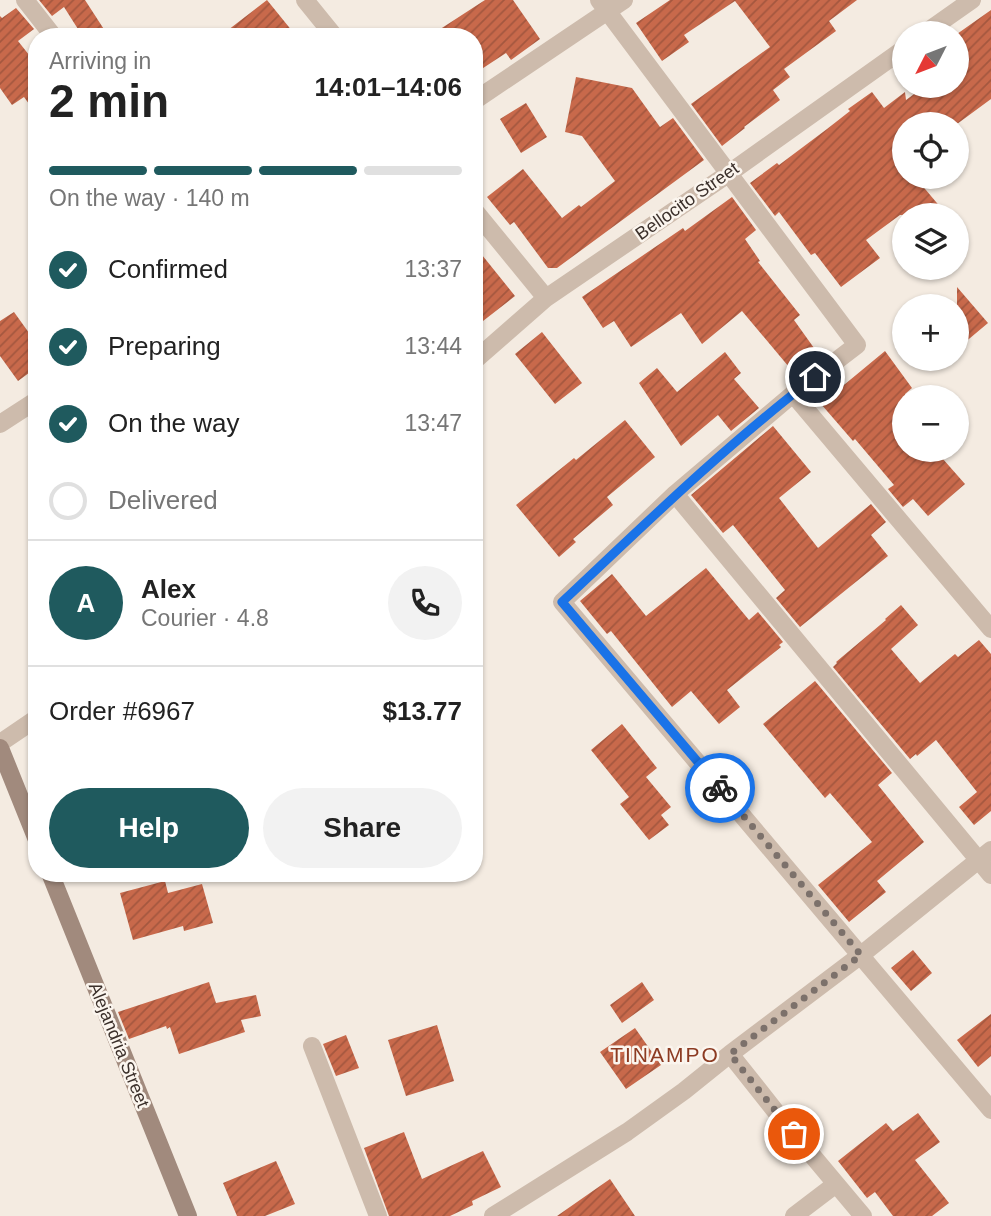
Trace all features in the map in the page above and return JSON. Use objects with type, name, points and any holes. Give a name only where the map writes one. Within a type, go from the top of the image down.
[{"type":"main road","points":[[0,746],[28,817]]},
{"type":"main road","name":"Alejandria Street","points":[[54,882],[188,1216]]},
{"type":"street","points":[[25,0],[47,28]]},
{"type":"street","points":[[305,0],[328,28]]},
{"type":"street","points":[[483,94],[603,6],[624,0]]},
{"type":"street","points":[[942,21],[972,0]]},
{"type":"street","points":[[603,6],[858,345],[793,394],[676,494],[562,602],[991,1110]]},
{"type":"street","name":"Bellocito Street","points":[[483,353],[546,299],[892,57]]},
{"type":"street","points":[[483,221],[546,299]]},
{"type":"street","points":[[793,394],[991,628]]},
{"type":"street","points":[[0,424],[28,406]]},
{"type":"street","points":[[676,494],[985,855],[991,875]]},
{"type":"street","points":[[0,746],[28,725]]},
{"type":"street","points":[[494,1216],[627,1132],[684,1091],[861,955],[985,855]]},
{"type":"street","points":[[312,1046],[378,1216]]},
{"type":"street","points":[[730,1054],[863,1216]]},
{"type":"street","points":[[794,1216],[836,1184]]},
{"type":"building","points":[[39,0],[85,0],[103,28],[77,28],[64,7],[52,16]]},
{"type":"building","points":[[267,0],[290,28],[231,28]]},
{"type":"building","points":[[485,0],[513,0],[540,39],[511,60],[506,53],[483,68],[483,28],[442,28]]},
{"type":"building","points":[[670,0],[857,0],[829,21],[836,31],[784,69],[790,77],[773,90],[780,100],[722,146],[691,104],[770,47],[735,1],[684,35],[689,42],[662,61],[636,23]]},
{"type":"building","points":[[16,8],[33,28],[28,28],[28,34],[18,41],[28,54],[28,103],[24,97],[12,105],[0,88],[0,16],[2,18]]},
{"type":"building","points":[[991,10],[991,99],[969,115],[969,112],[892,112],[892,189],[925,189],[937,203],[892,203],[892,221],[866,240],[880,258],[841,287],[815,253],[811,255],[779,212],[775,216],[750,183],[777,163],[779,165],[872,92],[884,108],[897,98],[970,98],[970,25]]},
{"type":"building","points":[[576,77],[632,88],[660,127],[673,118],[704,160],[557,268],[548,268],[514,222],[510,225],[487,197],[523,169],[562,218],[615,181],[582,136],[565,132]]},
{"type":"building","points":[[526,103],[547,137],[521,153],[500,119]]},
{"type":"building","points":[[732,197],[756,230],[745,239],[760,261],[758,262],[800,315],[794,320],[819,355],[794,373],[742,311],[702,344],[681,313],[631,347],[614,321],[603,328],[582,297],[683,228],[685,231]]},
{"type":"building","points":[[483,256],[515,296],[483,321]]},
{"type":"building","points":[[969,301],[988,323],[969,339]]},
{"type":"building","points":[[14,312],[28,331],[28,374],[18,381],[0,356],[0,321]]},
{"type":"building","points":[[542,332],[582,383],[555,404],[515,354]]},
{"type":"building","points":[[885,351],[892,361],[892,371],[900,371],[910,385],[892,385],[892,462],[946,462],[965,484],[928,516],[913,499],[903,507],[888,489],[894,485],[821,404]]},
{"type":"building","points":[[725,352],[741,373],[734,379],[759,408],[731,431],[718,415],[681,446],[639,383],[657,368],[677,392]]},
{"type":"building","points":[[625,420],[655,457],[607,497],[613,505],[573,539],[576,542],[559,557],[516,505]]},
{"type":"building","points":[[773,426],[811,472],[779,498],[818,548],[871,504],[886,522],[871,535],[888,556],[800,627],[776,598],[785,590],[733,525],[723,533],[691,495]]},
{"type":"building","points":[[706,568],[749,620],[758,612],[783,642],[779,645],[781,647],[727,690],[740,707],[719,724],[691,691],[672,707],[611,631],[607,634],[580,601],[612,574],[646,616]]},
{"type":"building","points":[[901,605],[918,625],[891,649],[920,683],[955,654],[958,657],[979,640],[991,654],[991,811],[974,825],[959,807],[977,792],[936,740],[910,759],[833,667]]},
{"type":"building","points":[[815,681],[892,773],[878,785],[924,842],[877,881],[886,892],[849,922],[818,885],[872,842],[830,793],[825,798],[763,724]]},
{"type":"building","points":[[622,724],[657,768],[646,777],[671,807],[661,815],[669,825],[649,840],[620,804],[629,797],[591,750]]},
{"type":"building","points":[[161,882],[165,882],[168,893],[202,884],[213,923],[184,931],[183,926],[133,940],[120,893]]},
{"type":"building","points":[[913,950],[932,973],[911,991],[891,968]]},
{"type":"building","points":[[209,982],[216,1003],[256,995],[261,1016],[241,1020],[245,1032],[179,1054],[170,1027],[129,1039],[118,1012]]},
{"type":"building","points":[[642,982],[654,1000],[622,1023],[610,1005]]},
{"type":"building","points":[[991,1014],[991,1056],[978,1067],[957,1040]]},
{"type":"building","points":[[437,1025],[454,1081],[406,1096],[388,1040]]},
{"type":"building","points":[[635,1028],[661,1065],[626,1089],[600,1052]]},
{"type":"building","points":[[346,1035],[359,1068],[336,1076],[323,1044]]},
{"type":"building","points":[[918,1113],[940,1142],[915,1160],[949,1203],[932,1216],[893,1216],[875,1192],[867,1198],[838,1161],[886,1123],[893,1131]]},
{"type":"building","points":[[404,1132],[422,1179],[483,1151],[501,1187],[472,1201],[473,1205],[450,1216],[389,1216],[364,1148]]},
{"type":"building","points":[[276,1161],[295,1204],[265,1216],[237,1216],[223,1183]]},
{"type":"building","points":[[610,1179],[635,1216],[557,1216]]},
{"type":"way so far","points":[[720,788],[861,955],[730,1054],[794,1134]]},
{"type":"district","name":"TINAMPO","points":[[665,1054]]},
{"type":"route","points":[[720,788],[562,602],[676,494],[815,377]]}]
